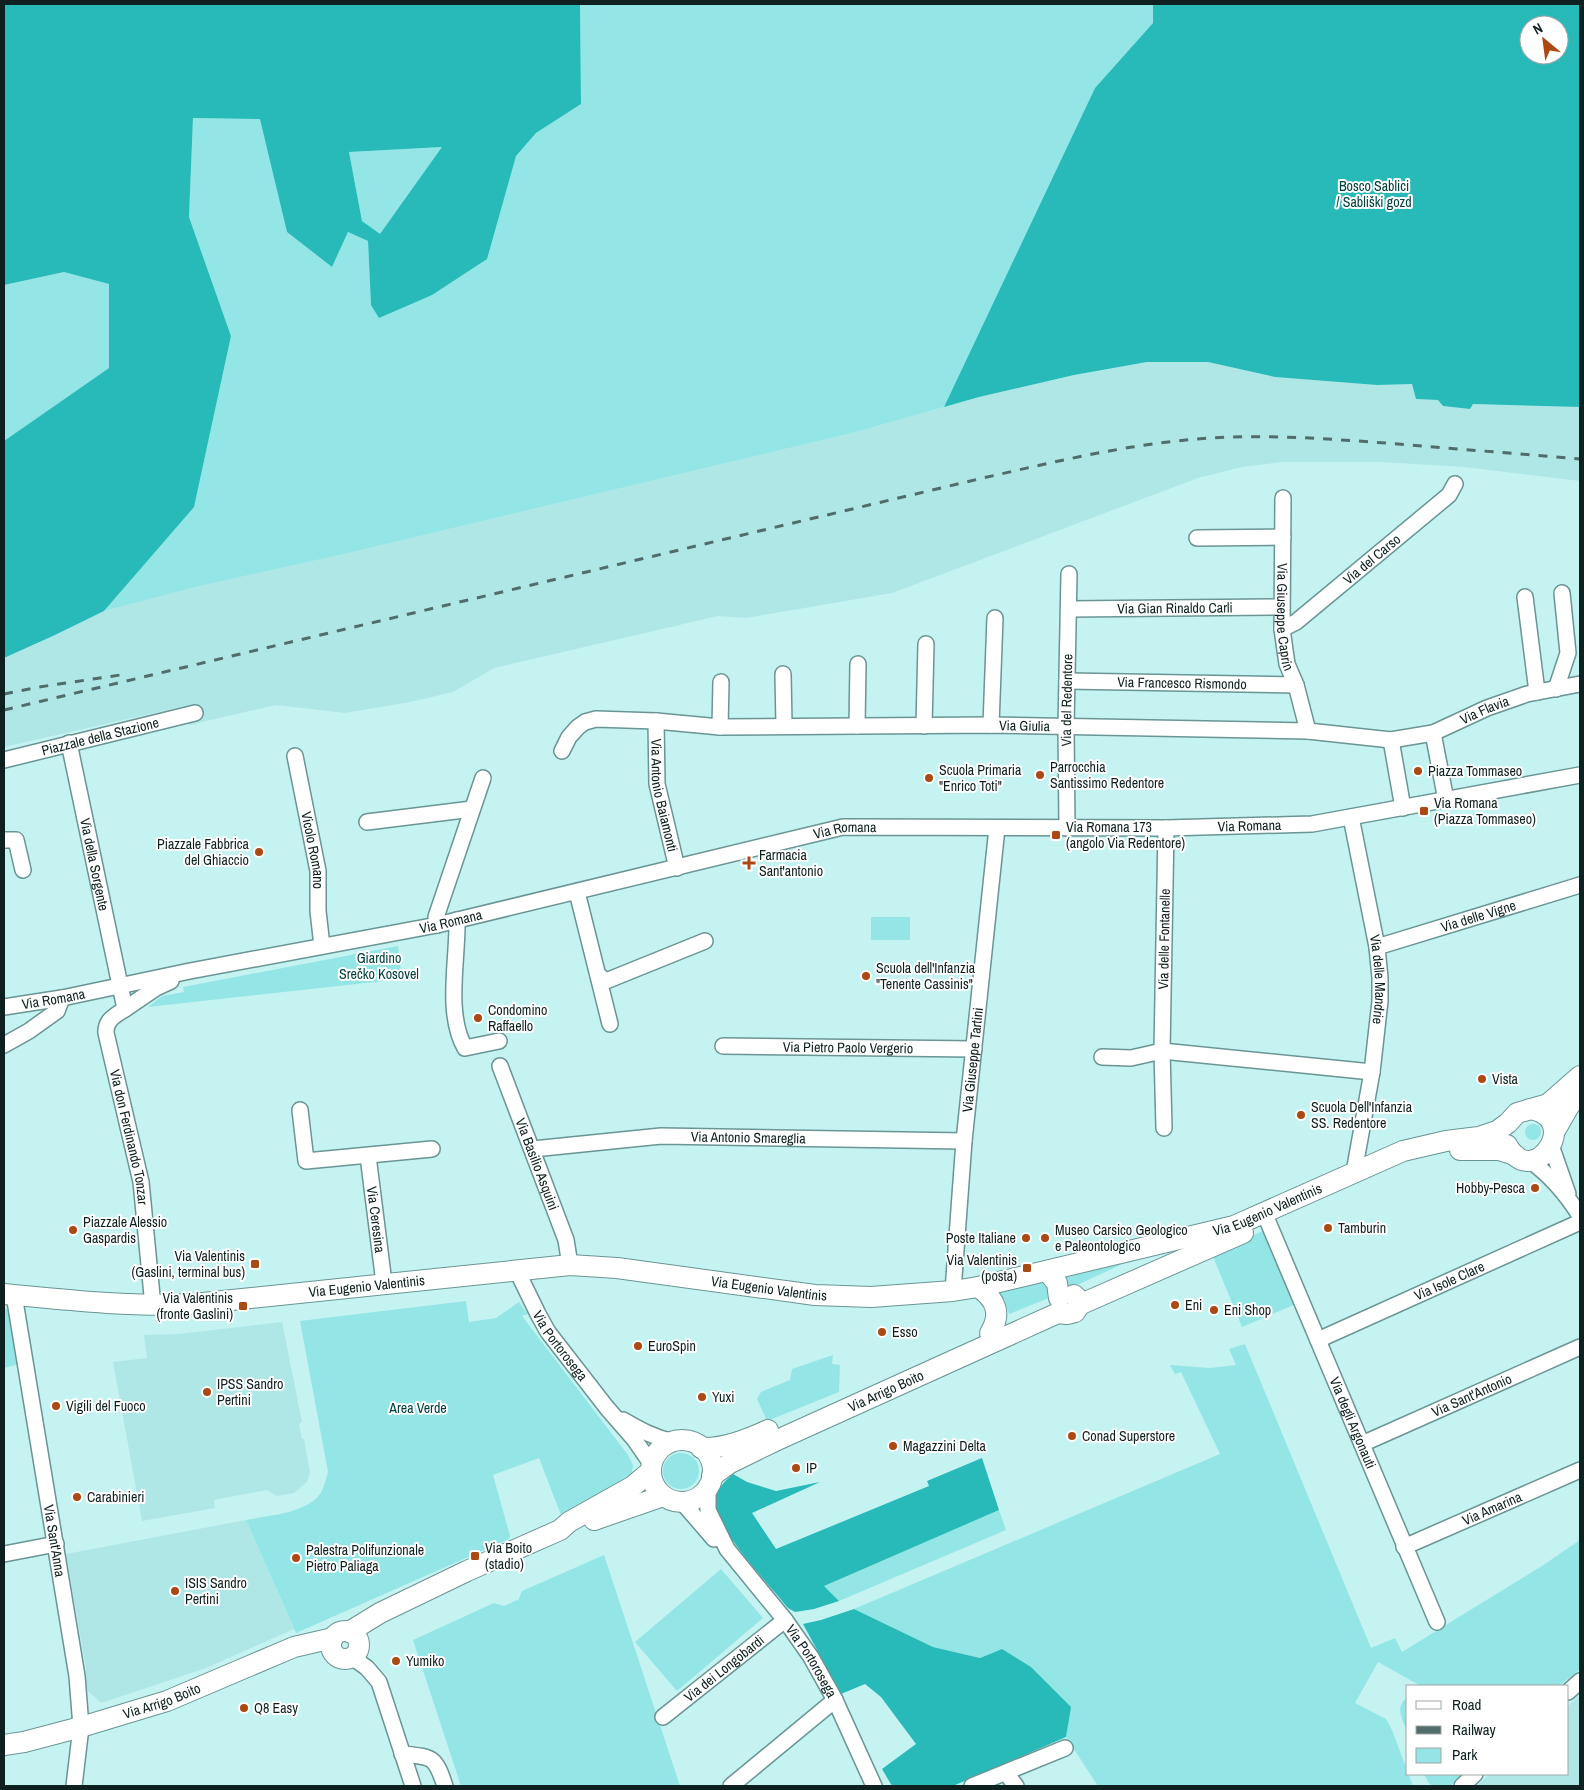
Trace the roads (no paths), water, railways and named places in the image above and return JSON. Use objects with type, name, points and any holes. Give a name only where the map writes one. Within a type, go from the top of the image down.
[{"type":"main road","points":[[1580,1076],[1548,1104],[1517,1113],[1508,1123],[1505,1136],[1507,1144],[1522,1157],[1538,1159],[1546,1155],[1568,1108],[1580,1091]]},
{"type":"main road","points":[[1530,1109],[1539,1110],[1547,1114],[1553,1121],[1554,1139]]},
{"type":"main road","name":"Via Eugenio Valentinis","points":[[1236,1231],[1354,1172],[1403,1151],[1446,1141],[1479,1137],[1497,1130],[1508,1123]]},
{"type":"main road","name":"Via Eugenio Valentinis","points":[[9,1295],[153,1306],[193,1304],[570,1265],[617,1268],[815,1294],[871,1297],[953,1291],[1236,1231],[1268,1222],[1358,1182],[1421,1157],[1448,1150],[1499,1150],[1522,1157]]},
{"type":"main road","name":"Via Arrigo Boito","points":[[4,1745],[24,1742],[81,1727],[167,1701],[294,1647],[347,1644],[389,1609],[560,1530],[569,1522],[633,1486],[651,1468],[658,1452],[668,1444],[689,1441],[702,1448],[712,1448],[750,1438],[990,1333],[1067,1302],[1078,1294],[1236,1231]]},
{"type":"main road","points":[[1047,1271],[1053,1276],[1067,1302]]},
{"type":"main road","points":[[978,1287],[990,1297],[996,1308],[996,1321],[990,1333]]},
{"type":"main road","name":"Via Arrigo Boito","points":[[682,1502],[696,1499],[730,1463],[765,1445],[1058,1313],[1067,1302]]},
{"type":"main road","points":[[702,1448],[709,1458],[713,1470],[710,1482]]},
{"type":"main road","points":[[651,1468],[655,1488],[663,1496],[675,1502],[682,1502]]},
{"type":"main road","name":"Via Arrigo Boito","points":[[560,1530],[572,1529],[614,1512],[663,1496]]},
{"type":"street","name":"Via del Carso","points":[[1282,629],[1296,622],[1448,495],[1455,484]]},
{"type":"street","name":"Via Giuseppe Caprin","points":[[1283,498],[1282,629],[1287,664],[1296,685],[1308,732]]},
{"type":"street","points":[[1197,538],[1283,536]]},
{"type":"street","name":"Via del Redentore","points":[[1067,828],[1066,726],[1069,574]]},
{"type":"street","points":[[1556,689],[1568,653],[1562,593]]},
{"type":"street","points":[[1525,597],[1537,692]]},
{"type":"street","name":"Via Gian Rinaldo Carli","points":[[1069,609],[1281,607]]},
{"type":"street","points":[[992,725],[994,618]]},
{"type":"street","points":[[924,726],[926,644]]},
{"type":"street","points":[[857,726],[858,664]]},
{"type":"street","points":[[783,674],[784,726]]},
{"type":"street","name":"Via Francesco Rismondo","points":[[1067,681],[1296,685]]},
{"type":"street","points":[[720,727],[721,682]]},
{"type":"street","name":"Via Flavia","points":[[1434,733],[1487,708],[1537,692],[1580,684]]},
{"type":"street","name":"Piazzale della Stazione","points":[[4,760],[196,714]]},
{"type":"street","name":"Via Giulia","points":[[562,751],[569,737],[585,722],[596,719],[656,721],[720,727],[992,725],[1308,732],[1391,740]]},
{"type":"street","name":"Via Antonio Baiamonti","points":[[656,721],[657,784],[677,868]]},
{"type":"street","points":[[1403,808],[1391,740],[1434,733],[1446,800]]},
{"type":"street","name":"Via della Sorgente","points":[[69,743],[120,986]]},
{"type":"street","name":"Vicolo Romano","points":[[295,756],[318,871],[318,912],[322,946]]},
{"type":"street","name":"Via Romana","points":[[4,1007],[62,998],[190,971],[457,920],[843,827],[1166,828],[1312,824],[1580,775]]},
{"type":"street","points":[[437,924],[436,917],[483,778]]},
{"type":"street","points":[[367,822],[472,809]]},
{"type":"street","name":"Via delle Mandrie","points":[[1351,817],[1377,947],[1380,978],[1380,1001],[1372,1072],[1354,1172]]},
{"type":"street","name":"Via Giuseppe Tartini","points":[[953,1291],[964,1141],[997,828]]},
{"type":"street","name":"Via delle Fontanelle","points":[[1164,1128],[1162,1051],[1166,828]]},
{"type":"street","points":[[4,840],[16,840],[23,870]]},
{"type":"street","name":"Via delle Vigne","points":[[1377,947],[1580,885]]},
{"type":"street","points":[[577,892],[610,1024]]},
{"type":"street","points":[[457,920],[455,1011],[461,1041],[465,1048],[498,1041]]},
{"type":"street","points":[[598,975],[606,982],[706,941]]},
{"type":"street","name":"Via don Ferdinando Tonzar","points":[[153,1306],[141,1182],[105,1026],[109,1020],[156,988],[190,971]]},
{"type":"street","points":[[120,986],[125,1009]]},
{"type":"street","points":[[4,1045],[29,1031],[57,1011],[62,998]]},
{"type":"street","name":"Via Pietro Paolo Vergerio","points":[[724,1046],[974,1049]]},
{"type":"street","points":[[1102,1057],[1131,1058],[1162,1051],[1372,1072]]},
{"type":"street","name":"Via Basilio Asquini","points":[[500,1066],[566,1240],[570,1265]]},
{"type":"street","points":[[300,1110],[306,1161],[432,1149]]},
{"type":"street","name":"Via Antonio Smareglia","points":[[532,1149],[661,1136],[964,1141]]},
{"type":"street","points":[[1554,1139],[1570,1200]]},
{"type":"street","name":"Via Ceresina","points":[[368,1156],[384,1283]]},
{"type":"street","points":[[1522,1157],[1542,1169],[1570,1200],[1580,1217]]},
{"type":"street","name":"Via Isole Clare","points":[[1318,1340],[1580,1217]]},
{"type":"street","name":"Via degli Argonauti","points":[[1268,1222],[1436,1622]]},
{"type":"street","name":"Via Portorosega","points":[[519,1269],[520,1277],[534,1308],[548,1332],[601,1400],[634,1438],[651,1468]]},
{"type":"street","name":"Via Sant'Anna","points":[[9,1295],[56,1544],[77,1676],[81,1727],[74,1786]]},
{"type":"street","name":"Via Sant'Antonio","points":[[1362,1444],[1580,1347]]},
{"type":"street","name":"Via Portorosega","points":[[613,1414],[640,1430],[660,1439],[674,1442]]},
{"type":"street","name":"Via Amarina","points":[[1404,1547],[1580,1470]]},
{"type":"street","name":"Via Portorosega","points":[[710,1482],[708,1510],[727,1549],[785,1620],[811,1657],[835,1700],[874,1786]]},
{"type":"street","name":"Via Portorosega","points":[[682,1502],[719,1544],[727,1549]]},
{"type":"street","points":[[4,1554],[56,1544]]},
{"type":"street","name":"Via dei Longobardi","points":[[663,1718],[785,1620]]},
{"type":"street","points":[[347,1644],[379,1682],[413,1786]]},
{"type":"street","points":[[1569,1691],[1580,1681]]},
{"type":"street","points":[[731,1786],[835,1700]]},
{"type":"street","points":[[972,1786],[1065,1748]]},
{"type":"street","points":[[402,1754],[430,1758],[436,1762],[445,1786]]},
{"type":"street","points":[[1006,1773],[1016,1786]]},
{"type":"street","points":[[1462,1786],[1474,1775]]},
{"type":"railway","points":[[4,710],[983,478],[1124,448],[1210,438],[1285,437],[1361,441],[1580,459]]},
{"type":"railway","points":[[4,694],[127,674]]},
{"type":"place","name":"Piazza Tommaseo","points":[[1418,771]]},
{"type":"place","name":"Parrocchia Santissimo Redentore","points":[[1040,775]]},
{"type":"place","name":"Scuola Primaria \"Enrico Toti\"","points":[[929,778]]},
{"type":"place","name":"Via Romana (Piazza Tommaseo)","points":[[1424,811]]},
{"type":"place","name":"Via Romana 173 (angolo Via Redentore)","points":[[1056,835]]},
{"type":"place","name":"Piazzale Fabbrica del Ghiaccio","points":[[259,852]]},
{"type":"place","name":"Farmacia Sant'antonio","points":[[749,863]]},
{"type":"place","name":"Scuola dell'Infanzia \"Tenente Cassinis\"","points":[[866,976]]},
{"type":"place","name":"Condomino Raffaello","points":[[478,1018]]},
{"type":"place","name":"Vista","points":[[1482,1079]]},
{"type":"place","name":"Scuola Dell'Infanzia SS. Redentore","points":[[1301,1115]]},
{"type":"place","name":"Hobby-Pesca","points":[[1535,1188]]},
{"type":"place","name":"Tamburin","points":[[1328,1228]]},
{"type":"place","name":"Piazzale Alessio Gaspardis","points":[[73,1230]]},
{"type":"place","name":"Poste Italiane","points":[[1026,1238]]},
{"type":"place","name":"Museo Carsico Geologico e Paleontologico","points":[[1045,1238]]},
{"type":"place","name":"Via Valentinis (Gaslini, terminal bus)","points":[[255,1264]]},
{"type":"place","name":"Via Valentinis (posta)","points":[[1027,1268]]},
{"type":"place","name":"Eni","points":[[1175,1305]]},
{"type":"place","name":"Via Valentinis (fronte Gaslini)","points":[[243,1306]]},
{"type":"place","name":"Eni Shop","points":[[1214,1310]]},
{"type":"place","name":"Esso","points":[[882,1332]]},
{"type":"place","name":"EuroSpin","points":[[638,1346]]},
{"type":"place","name":"IPSS Sandro Pertini","points":[[207,1392]]},
{"type":"place","name":"Yuxi","points":[[702,1397]]},
{"type":"place","name":"Vigili del Fuoco","points":[[56,1406]]},
{"type":"place","name":"Conad Superstore","points":[[1072,1436]]},
{"type":"place","name":"Magazzini Delta","points":[[893,1446]]},
{"type":"place","name":"IP","points":[[796,1468]]},
{"type":"place","name":"Carabinieri","points":[[77,1497]]},
{"type":"place","name":"Via Boito (stadio)","points":[[475,1556]]},
{"type":"place","name":"Palestra Polifunzionale Pietro Paliaga","points":[[296,1558]]},
{"type":"place","name":"ISIS Sandro Pertini","points":[[175,1591]]},
{"type":"place","name":"Yumiko","points":[[396,1661]]},
{"type":"place","name":"Q8 Easy","points":[[244,1708]]},
{"type":"park label","name":"Bosco Sablici / Sabliški gozd","points":[[1374,194]]},
{"type":"park label","name":"Giardino Srečko Kosovel","points":[[379,966]]},
{"type":"park label","name":"Area Verde","points":[[418,1408]]}]
